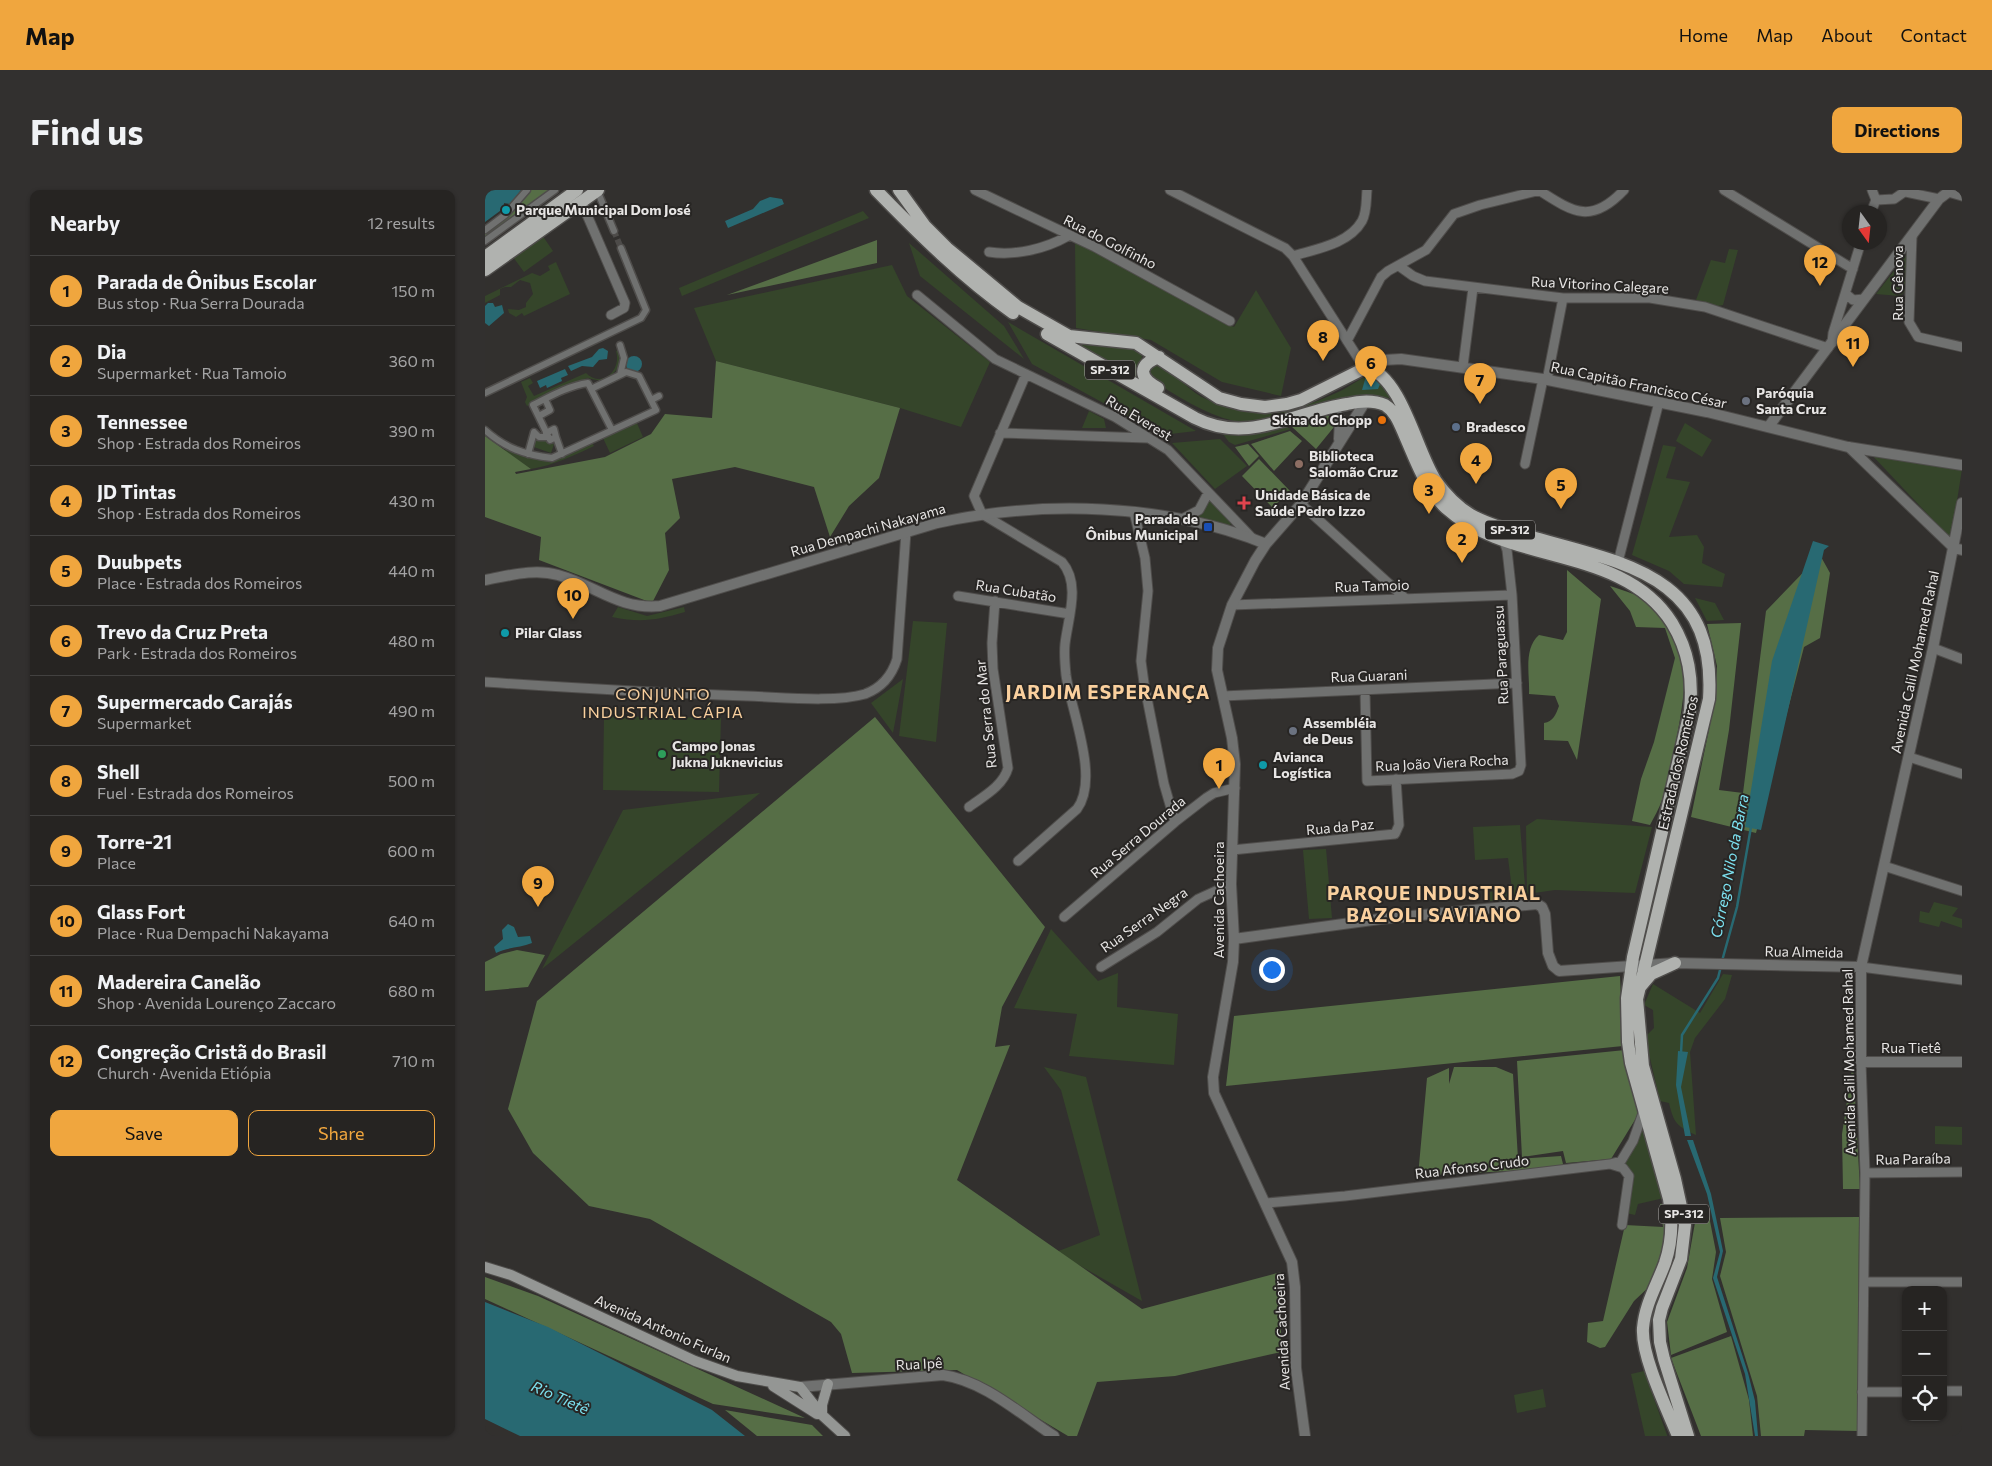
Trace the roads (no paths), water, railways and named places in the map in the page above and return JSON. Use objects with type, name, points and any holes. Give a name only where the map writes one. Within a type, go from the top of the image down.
[{"type":"main road","points":[[485,256],[579,196],[597,190]]},
{"type":"main road","name":"Estrada dos Romeiros","points":[[876,190],[928,243],[981,290],[1019,317],[1205,423],[1229,430],[1257,427],[1333,406],[1379,402],[1390,408],[1427,484],[1446,508],[1479,530],[1579,562],[1639,589],[1665,612],[1683,644],[1691,678],[1690,711],[1639,930],[1638,966],[1640,987],[1637,1017],[1643,1066],[1675,1179],[1685,1225],[1681,1259],[1659,1320],[1660,1342],[1664,1359],[1689,1436]]},
{"type":"main road","name":"SP-312","points":[[899,190],[925,226],[947,248],[1018,306],[1069,336],[1136,343],[1219,398],[1241,404],[1265,407],[1301,400],[1367,367]]},
{"type":"main road","points":[[485,270],[579,196]]},
{"type":"main road","points":[[1159,357],[1146,364],[1143,371],[1143,378],[1148,383],[1207,416],[1220,421],[1257,427]]},
{"type":"main road","name":"Estrada dos Romeiros","points":[[1367,367],[1382,374],[1388,382],[1400,402],[1437,482],[1450,498],[1463,509],[1492,525],[1618,562],[1657,579],[1672,590],[1685,606],[1703,642],[1710,683],[1705,719],[1647,952],[1638,966],[1627,998],[1628,1042],[1644,1110],[1669,1199],[1672,1218],[1669,1248],[1645,1312],[1643,1330],[1650,1364],[1678,1436]]},
{"type":"main road","points":[[1639,930],[1641,941],[1647,952],[1661,964]]},
{"type":"main road","points":[[1640,987],[1651,974],[1675,963]]},
{"type":"main road","name":"Avenida Antonio Furlan","points":[[485,1267],[511,1275],[695,1361],[737,1376],[767,1383],[800,1387]]},
{"type":"main road","points":[[1645,1312],[1659,1320]]},
{"type":"main road","points":[[767,1383],[836,1426]]},
{"type":"main road","points":[[822,1416],[822,1405],[829,1384]]},
{"type":"main road","points":[[800,1387],[822,1416],[836,1426],[845,1436]]},
{"type":"street","points":[[485,230],[505,214],[527,190]]},
{"type":"street","points":[[485,241],[555,190]]},
{"type":"street","points":[[597,190],[614,231]]},
{"type":"street","name":"Rua do Golfinho","points":[[975,190],[1068,236],[1095,247],[1230,321]]},
{"type":"street","points":[[1171,190],[1274,241],[1293,256],[1347,341],[1367,367]]},
{"type":"street","points":[[1293,256],[1323,247],[1342,239],[1354,231],[1362,221],[1367,190]]},
{"type":"street","points":[[1347,341],[1381,277],[1426,250],[1454,214],[1480,205],[1541,190],[1572,210],[1582,212],[1605,207],[1624,190]]},
{"type":"street","points":[[1724,190],[1853,269]]},
{"type":"street","points":[[1872,190],[1876,200],[1874,205]]},
{"type":"street","points":[[1876,200],[1894,199],[1907,191],[1939,199]]},
{"type":"street","points":[[1769,426],[1939,199],[1949,191],[1962,196]]},
{"type":"street","points":[[579,196],[625,303],[624,308],[611,315]]},
{"type":"street","points":[[989,252],[1034,250],[1056,243],[1068,236]]},
{"type":"street","name":"Rua Gênova","points":[[1913,236],[1909,322],[1918,337],[1962,347]]},
{"type":"street","points":[[485,393],[641,318],[646,310],[621,248]]},
{"type":"street","points":[[1830,346],[1859,250]]},
{"type":"street","name":"Rua Vitorino Calegare","points":[[1399,266],[1413,276],[1425,281],[1473,288],[1563,298],[1650,298],[1705,307],[1830,346]]},
{"type":"street","points":[[1463,366],[1473,288]]},
{"type":"street","points":[[1846,294],[1853,300],[1865,298]]},
{"type":"street","name":"Rua Everest","points":[[917,295],[995,359],[1115,417],[1168,450],[1253,539]]},
{"type":"street","points":[[1525,464],[1563,298]]},
{"type":"street","points":[[620,345],[624,358],[620,375]]},
{"type":"street","name":"Rua Capitão Francisco César","points":[[1367,367],[1384,360],[1401,359],[1463,366],[1545,379],[1769,426],[1848,447],[1962,465]]},
{"type":"street","points":[[485,430],[507,448],[552,458],[611,430],[613,432],[656,410],[639,376],[626,372],[591,389]]},
{"type":"street","points":[[1018,861],[1077,809],[1083,801],[1086,790],[1085,767],[1067,675],[1065,645],[1072,601],[1069,574],[1062,562],[982,514],[974,496],[1026,374]]},
{"type":"street","points":[[547,435],[533,405],[581,384],[588,383],[611,430]]},
{"type":"street","points":[[651,400],[659,396]]},
{"type":"street","points":[[539,416],[550,410],[545,400]]},
{"type":"street","name":"Avenida Cachoeira","points":[[1305,1436],[1296,1368],[1294,1273],[1288,1251],[1214,1093],[1213,1077],[1233,962],[1234,938],[1231,884],[1235,788],[1233,738],[1215,659],[1232,604],[1266,544],[1301,504],[1365,402]]},
{"type":"street","points":[[1618,562],[1659,402]]},
{"type":"street","points":[[1333,406],[1340,420],[1339,442]]},
{"type":"street","points":[[528,454],[535,432],[539,437],[547,435],[554,429],[562,454]]},
{"type":"street","points":[[1001,432],[1150,438]]},
{"type":"street","points":[[1848,447],[1958,549]]},
{"type":"street","points":[[1182,519],[1199,510],[1208,493]]},
{"type":"street","name":"Avenida Calil Mohamed Rahal","points":[[1862,1436],[1865,1173],[1861,1062],[1861,967],[1933,648],[1958,549],[1962,503]]},
{"type":"street","points":[[1301,504],[1406,599]]},
{"type":"street","name":"Rua Dempachi Nakayama","points":[[485,580],[537,572],[557,575],[631,606],[660,606],[905,532],[982,514],[1076,508],[1134,512],[1182,519],[1266,544]]},
{"type":"street","points":[[1134,512],[1145,558],[1148,590],[1141,661],[1164,784],[1175,822]]},
{"type":"street","points":[[485,682],[791,698],[851,697],[867,693],[887,679],[897,659],[905,532]]},
{"type":"street","name":"Rua Paraguassu","points":[[1503,539],[1507,550],[1512,595],[1521,765],[1519,771]]},
{"type":"street","name":"Rua Tamoio","points":[[1232,604],[1512,595]]},
{"type":"street","name":"Rua Cubatão","points":[[958,596],[1070,614]]},
{"type":"street","name":"Rua Serra do Mar","points":[[969,807],[1001,783],[1008,768],[993,669],[992,643],[995,601]]},
{"type":"street","points":[[1933,648],[1962,660]]},
{"type":"street","name":"Rua Guarani","points":[[1223,696],[1517,683]]},
{"type":"street","name":"Rua João Viera Rocha","points":[[1365,690],[1367,781],[1512,774],[1519,771]]},
{"type":"street","points":[[1909,757],[1962,774]]},
{"type":"street","name":"Rua da Paz","points":[[1232,850],[1395,834],[1399,825],[1396,780]]},
{"type":"street","name":"Rua Serra Dourada","points":[[1065,917],[1175,822],[1214,793],[1235,788]]},
{"type":"street","points":[[1884,866],[1962,891]]},
{"type":"street","name":"Rua Serra Negra","points":[[1101,967],[1157,932],[1198,900],[1231,884]]},
{"type":"street","name":"Rua Almeida","points":[[1234,938],[1380,920],[1537,904],[1542,907],[1545,914],[1550,961],[1559,971],[1675,963],[1727,964],[1861,967],[1962,980]]},
{"type":"street","name":"Rua Tietê","points":[[1861,1062],[1962,1062]]},
{"type":"street","points":[[1610,1164],[1621,1161],[1633,1141],[1644,1110]]},
{"type":"street","points":[[1610,1164],[1623,1168],[1629,1176],[1622,1225]]},
{"type":"street","name":"Rua Afonso Crudo","points":[[1265,1203],[1345,1196],[1610,1164]]},
{"type":"street","name":"Rua Paraíba","points":[[1865,1173],[1962,1172]]},
{"type":"street","points":[[1864,1282],[1962,1282]]},
{"type":"street","name":"Rua Ipê","points":[[800,1387],[943,1375],[961,1378],[977,1385],[1054,1436]]},
{"type":"street","points":[[1947,1391],[1962,1391]]},
{"type":"street","points":[[1862,1392],[1902,1392]]},
{"type":"water","points":[[485,190],[521,190],[510,204],[504,203],[504,208],[485,222]]},
{"type":"water","points":[[770,197],[782,199],[784,204],[728,228],[725,221],[753,209],[760,201]]},
{"type":"water","points":[[488,303],[493,303],[495,307],[502,305],[504,313],[489,326],[485,323],[485,306]]},
{"type":"water","points":[[603,348],[608,351],[607,359],[599,360],[593,367],[582,366],[571,371],[568,366],[592,357],[599,349]]},
{"type":"water","points":[[634,356],[640,358],[642,364],[640,370],[634,372],[628,370],[626,364],[628,358]]},
{"type":"water","points":[[565,369],[568,375],[561,378],[562,381],[547,388],[546,385],[540,388],[537,381]]},
{"type":"water","points":[[1370,375],[1381,382],[1378,389],[1362,390],[1366,376]]},
{"type":"water","points":[[1813,541],[1829,546],[1824,550],[1761,830],[1745,827],[1772,661]]},
{"type":"water","points":[[508,924],[514,927],[518,937],[530,936],[532,943],[496,953],[494,947],[503,939],[502,930]]},
{"type":"water","points":[[1678,1051],[1688,1052],[1681,1087],[1691,1136],[1685,1136],[1676,1085]]},
{"type":"water","points":[[1687,1140],[1693,1140],[1711,1194],[1723,1251],[1717,1277],[1748,1373],[1755,1401],[1758,1436],[1755,1436],[1745,1374],[1713,1278],[1720,1252],[1707,1194]]},
{"type":"water","name":"Rio Tietê","points":[[485,1302],[548,1327],[712,1410],[745,1436],[520,1436],[485,1419]]},
{"type":"waterway","name":"Córrego Nilo da Barra","points":[[1722,961],[1737,907],[1751,827]]},
{"type":"waterway","name":"Córrego Nilo da Barra","points":[[1681,1053],[1682,1035],[1718,978],[1721,966]]},
{"type":"tunnel","points":[[614,231],[621,248]]},
{"type":"place","name":"Parque Municipal Dom José","points":[[506,210]]},
{"type":"place","name":"Congreção Cristã do Brasil","points":[[1820,286]]},
{"type":"place","name":"Shell","points":[[1323,361]]},
{"type":"place","name":"Madereira Canelão","points":[[1853,367]]},
{"type":"place","name":"Trevo da Cruz Preta","points":[[1371,387]]},
{"type":"place","name":"Paróquia Santa Cruz","points":[[1746,401]]},
{"type":"place","name":"Supermercado Carajás","points":[[1480,404]]},
{"type":"place","name":"Skina do Chopp","points":[[1382,420]]},
{"type":"place","name":"Bradesco","points":[[1456,427]]},
{"type":"place","name":"Biblioteca Salomão Cruz","points":[[1299,464]]},
{"type":"place","name":"JD Tintas","points":[[1476,484]]},
{"type":"place","name":"Unidade Básica de Saúde Pedro Izzo","points":[[1244,503]]},
{"type":"place","name":"Duubpets","points":[[1561,509]]},
{"type":"place","name":"Tennessee","points":[[1429,514]]},
{"type":"place","name":"Parada de Ônibus Municipal","points":[[1208,527]]},
{"type":"place","name":"Dia","points":[[1462,563]]},
{"type":"place","name":"Glass Fort","points":[[573,619]]},
{"type":"place","name":"Pilar Glass","points":[[505,633]]},
{"type":"place","name":"Assembléia de Deus","points":[[1293,731]]},
{"type":"place","name":"Campo Jonas Jukna Juknevicius","points":[[662,754]]},
{"type":"place","name":"Avianca Logística","points":[[1263,765]]},
{"type":"place","name":"Parada de Ônibus Escolar","points":[[1219,789]]},
{"type":"place","name":"Torre-21","points":[[538,907]]},
{"type":"district","name":"JARDIM ESPERANÇA","points":[[1108,692]]},
{"type":"district","name":"CONJUNTO INDUSTRIAL CÁPIA","points":[[663,703]]},
{"type":"district","name":"PARQUE INDUSTRIAL BAZOLI SAVIANO","points":[[1434,904]]}]
